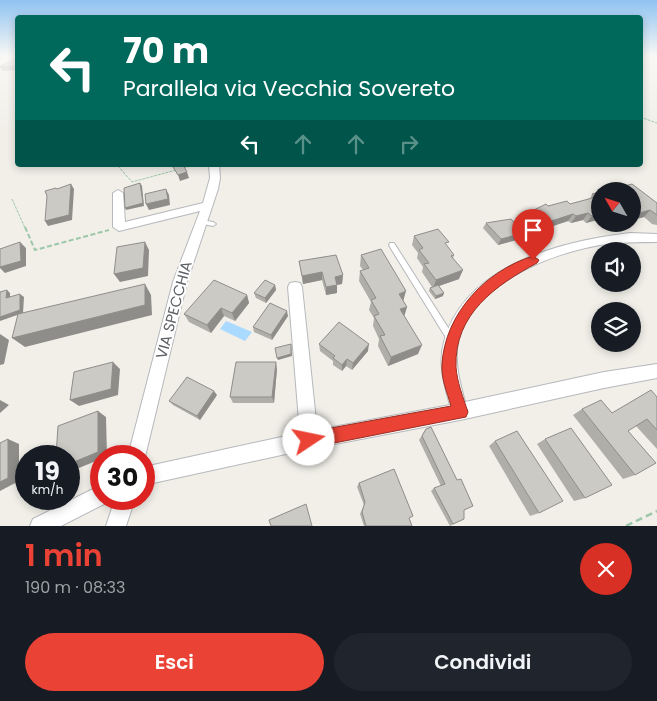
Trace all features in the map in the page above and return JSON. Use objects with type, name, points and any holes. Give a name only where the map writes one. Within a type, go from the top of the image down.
[{"type":"street","name":"VIA SPECCHIA","points":[[140,445],[180,282],[207,223],[206,206],[215,178],[214,167]]},
{"type":"street","points":[[118,193],[119,227],[206,206]]},
{"type":"street","points":[[460,412],[450,380],[449,366],[452,340],[458,324],[476,298],[504,276],[533,260],[552,253],[592,243],[634,238],[657,238]]},
{"type":"street","points":[[294,287],[309,440]]},
{"type":"street","points":[[155,474],[309,440],[460,412],[604,380],[657,371]]},
{"type":"street","points":[[40,526],[90,501]]},
{"type":"street","points":[[116,526],[121,510]]},
{"type":"lane","points":[[392,245],[452,340]]},
{"type":"path","points":[[643,118],[657,123]]},
{"type":"path","points":[[119,167],[132,182],[188,167]]},
{"type":"path","points":[[12,199],[35,250],[119,227]]},
{"type":"path","points":[[626,526],[657,510]]},
{"type":"water","points":[[226,321],[252,332],[245,341],[220,329]]},
{"type":"building","points":[[173,167],[184,167],[187,172],[178,175]]},
{"type":"building","points":[[140,183],[143,203],[125,208],[124,188]]},
{"type":"building","points":[[71,184],[69,215],[45,221],[47,196],[45,191]]},
{"type":"building","points":[[166,189],[168,199],[146,204],[145,194]]},
{"type":"building","points":[[641,191],[657,203],[657,215],[650,210],[641,212]]},
{"type":"building","points":[[591,198],[591,215],[588,213],[576,216],[573,214],[545,223],[532,211],[546,204],[548,206],[567,201],[570,204]]},
{"type":"building","points":[[511,219],[524,233],[501,239],[486,223]]},
{"type":"building","points":[[438,229],[449,242],[445,243],[454,255],[451,256],[463,270],[436,280],[424,264],[429,263],[419,250],[423,248],[414,236]]},
{"type":"building","points":[[20,242],[21,261],[0,267],[0,249]]},
{"type":"building","points":[[145,242],[143,268],[114,274],[117,247]]},
{"type":"building","points":[[381,249],[406,291],[399,294],[407,307],[400,309],[422,345],[391,357],[380,336],[385,335],[374,316],[379,314],[371,300],[376,298],[360,271],[369,268],[361,255]]},
{"type":"building","points":[[336,255],[343,275],[335,277],[337,285],[326,287],[322,272],[302,276],[299,261]]},
{"type":"building","points":[[214,280],[247,295],[232,313],[221,308],[207,325],[184,314]]},
{"type":"building","points":[[265,280],[275,285],[265,298],[254,293]]},
{"type":"building","points":[[145,284],[145,305],[12,338],[18,314]]},
{"type":"building","points":[[438,285],[444,293],[436,296],[430,288]]},
{"type":"building","points":[[7,290],[6,298],[20,294],[20,310],[0,317],[0,292]]},
{"type":"building","points":[[270,303],[287,311],[271,335],[253,327]]},
{"type":"building","points":[[339,322],[369,344],[353,363],[347,359],[342,365],[333,358],[335,356],[319,344]]},
{"type":"building","points":[[291,344],[291,354],[277,358],[275,348]]},
{"type":"building","points":[[113,362],[111,389],[70,400],[74,372]]},
{"type":"building","points":[[236,362],[276,362],[272,397],[230,397]]},
{"type":"building","points":[[187,377],[214,391],[197,416],[169,401]]},
{"type":"building","points":[[651,390],[657,397],[657,430],[647,419],[628,431],[656,463],[635,475],[582,409],[601,400],[612,413]]},
{"type":"building","points":[[98,411],[98,445],[90,445],[90,455],[80,459],[80,445],[57,445],[58,426]]},
{"type":"building","points":[[431,427],[457,480],[461,479],[473,506],[464,510],[464,519],[453,524],[434,488],[445,484],[422,436],[426,429]]},
{"type":"building","points":[[571,428],[612,485],[585,498],[545,439]]},
{"type":"building","points":[[517,431],[563,501],[539,513],[495,441]]},
{"type":"building","points":[[8,439],[8,478],[0,482],[0,443]]},
{"type":"building","points":[[394,469],[413,516],[409,518],[412,526],[366,526],[362,512],[365,502],[359,483]]},
{"type":"building","points":[[306,504],[312,526],[271,526],[269,520]]},
{"type":"route","points":[[309,440],[460,412],[450,380],[449,366],[452,340],[458,324],[467,309],[487,288],[510,272],[533,260]]}]
